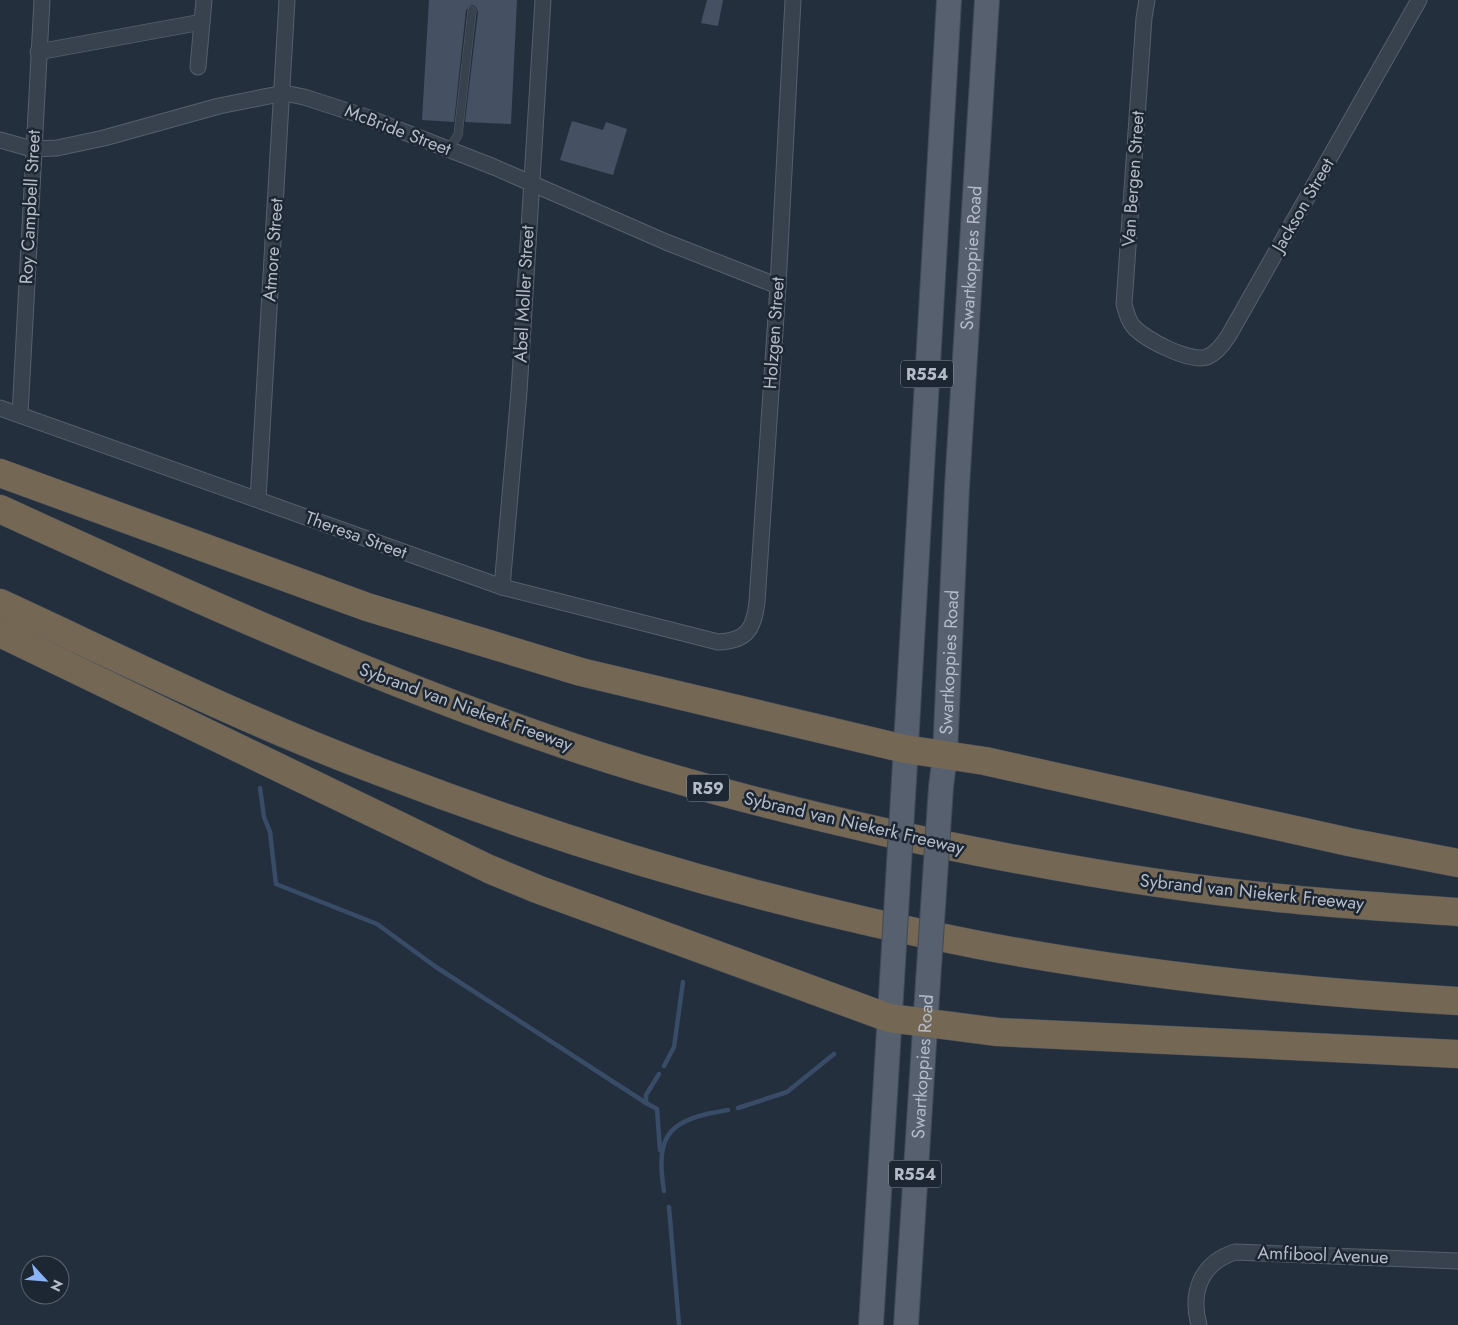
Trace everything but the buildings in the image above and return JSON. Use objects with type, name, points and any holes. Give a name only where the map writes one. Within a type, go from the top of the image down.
[{"type":"highway","points":[[0,473],[358,604],[581,672],[905,749],[993,763],[1349,842],[1458,863]]},
{"type":"highway","name":"Sybrand van Niekerk Freeway","points":[[0,508],[218,608],[372,674],[545,738],[708,788],[816,817],[1052,867],[1289,899],[1458,912]]},
{"type":"highway","points":[[0,603],[232,710],[366,767],[538,829],[745,892],[980,945],[1093,963],[1208,980],[1300,990],[1458,1001]]},
{"type":"highway","points":[[0,633],[489,869],[537,889],[889,1018],[998,1032],[1458,1054]]},
{"type":"main road","name":"Swartkoppies Road","points":[[871,1325],[949,0]]},
{"type":"main road","name":"Swartkoppies Road","points":[[906,1325],[940,787],[945,755],[957,487],[987,0]]},
{"type":"street","name":"Roy Campbell Street","points":[[20,415],[32,149],[42,0]]},
{"type":"street","points":[[198,67],[204,0]]},
{"type":"street","name":"Atmore Street","points":[[258,499],[270,280],[284,93],[287,0]]},
{"type":"street","name":"Abel Moller Street","points":[[502,587],[519,392],[530,183],[543,0]]},
{"type":"street","name":"Holzgen Street","points":[[718,642],[731,642],[741,637],[751,628],[754,621],[778,286],[783,157],[793,0]]},
{"type":"street","name":"Van Bergen Street","points":[[1147,0],[1144,18],[1124,296],[1126,314],[1133,326],[1157,343]]},
{"type":"street","name":"Jackson Street","points":[[1157,343],[1197,358],[1207,357],[1223,345],[1419,0]]},
{"type":"street","points":[[38,52],[202,22]]},
{"type":"street","name":"McBride Street","points":[[0,140],[32,149],[57,148],[104,138],[219,106],[284,93],[332,105],[449,149],[682,249],[778,286]]},
{"type":"street","name":"Theresa Street","points":[[0,408],[258,499],[390,549],[502,587],[718,642]]},
{"type":"street","name":"Amfibool Avenue","points":[[1199,1325],[1195,1303],[1200,1280],[1214,1262],[1235,1252],[1458,1261]]},
{"type":"lane","points":[[449,149],[458,135],[472,11]]},
{"type":"waterway","points":[[260,788],[264,817],[270,832],[276,884],[377,924],[436,967],[646,1103]]},
{"type":"waterway","points":[[664,1066],[674,1047],[683,982]]},
{"type":"waterway","points":[[738,1108],[787,1092],[834,1054]]},
{"type":"waterway","points":[[659,1074],[646,1095],[646,1103],[657,1109],[660,1150]]},
{"type":"waterway","points":[[664,1191],[662,1154],[665,1141],[671,1131],[693,1118],[728,1110]]},
{"type":"waterway","points":[[669,1207],[679,1325]]}]
